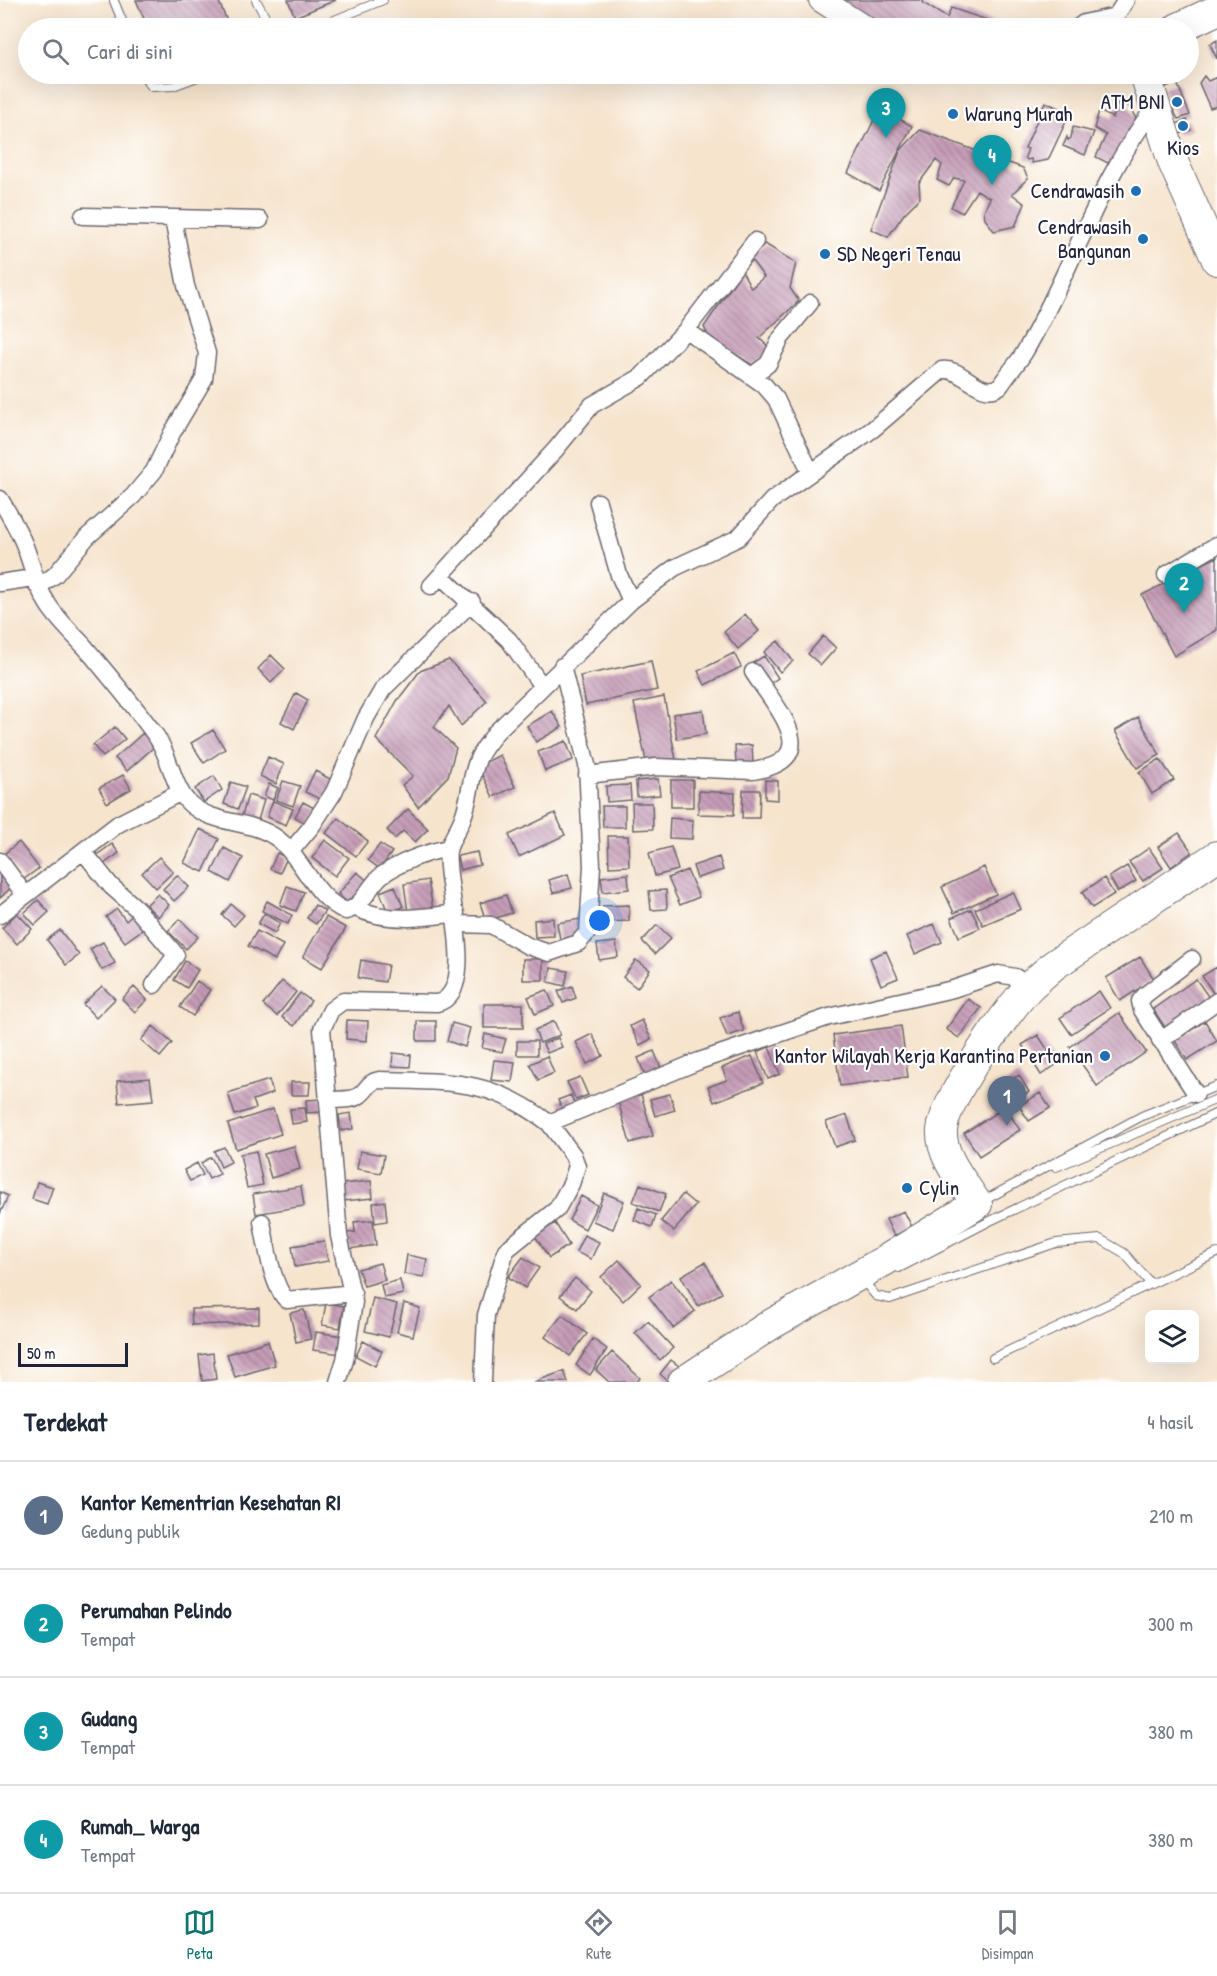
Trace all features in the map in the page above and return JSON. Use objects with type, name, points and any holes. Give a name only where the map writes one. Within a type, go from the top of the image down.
[{"type":"highway","points":[[1199,18],[1217,10]]},
{"type":"highway","points":[[1148,84],[1173,162],[1217,260]]},
{"type":"highway","points":[[683,1382],[770,1325],[865,1284],[977,1204],[952,1166],[943,1137],[945,1118],[967,1076],[1030,987],[1054,965],[1217,856]]},
{"type":"street","points":[[1107,18],[1116,16],[1126,0]]},
{"type":"street","points":[[833,3],[852,18]]},
{"type":"street","points":[[338,1382],[353,1317],[353,1293],[339,1236],[330,1100],[322,1029],[331,1010],[343,1001],[430,1004],[444,1002],[455,988],[456,919],[448,872],[448,849],[464,816],[478,759],[496,732],[631,601],[675,568],[738,538],[772,500],[810,471],[873,429],[942,370],[958,374],[985,389],[995,390],[1000,386],[1023,354],[1109,176],[1136,131],[1155,108]]},
{"type":"street","points":[[83,216],[260,220]]},
{"type":"street","points":[[0,583],[36,582],[55,575],[87,537],[133,496],[154,471],[172,433],[204,379],[207,353],[186,286],[173,219]]},
{"type":"street","points":[[542,686],[509,640],[472,602],[436,581],[556,449],[592,405],[641,377],[686,330],[755,241]]},
{"type":"street","points":[[753,375],[768,364],[781,339],[810,303]]},
{"type":"street","points":[[686,330],[753,375],[776,399],[810,471]]},
{"type":"street","points":[[0,499],[15,525],[28,554],[36,582],[50,608],[104,670],[156,736],[166,751],[181,792],[188,803],[199,811],[262,831],[276,838],[291,851],[332,905],[345,911],[354,907],[382,875],[426,853],[448,849]]},
{"type":"street","points":[[598,502],[619,575],[631,601]]},
{"type":"street","points":[[0,533],[15,525]]},
{"type":"street","points":[[1167,575],[1217,545]]},
{"type":"street","points":[[291,851],[311,828],[333,792],[366,718],[383,689],[472,602]]},
{"type":"street","points":[[354,907],[371,915],[392,918],[456,919],[491,925],[540,952],[549,953],[578,943],[584,937],[590,918],[592,866],[587,775],[562,666]]},
{"type":"street","points":[[587,775],[656,767],[753,771],[769,768],[786,759],[792,752],[793,741],[778,711],[753,672]]},
{"type":"street","points":[[0,915],[118,824],[181,792]]},
{"type":"street","points":[[83,851],[111,886],[136,908],[176,955],[154,985]]},
{"type":"street","points":[[0,861],[25,895]]},
{"type":"street","points":[[1192,959],[1140,1001],[1142,1010],[1160,1041],[1196,1094]]},
{"type":"street","points":[[549,1123],[710,1056],[829,1017],[953,989],[998,974],[1015,976],[1030,987]]},
{"type":"street","points":[[1160,1041],[1217,1001]]},
{"type":"street","points":[[330,1100],[355,1098],[374,1080],[442,1081],[500,1092],[524,1104],[549,1123],[573,1155],[577,1166],[571,1184],[557,1209],[506,1250],[486,1315],[483,1382]]},
{"type":"street","points":[[262,1222],[272,1266],[282,1296],[287,1300],[353,1293]]},
{"type":"lane","points":[[256,0],[266,18]]},
{"type":"lane","points":[[339,18],[383,0]]},
{"type":"lane","points":[[114,1],[121,18]]},
{"type":"lane","points":[[150,84],[152,87],[163,88],[175,84]]},
{"type":"lane","points":[[977,1204],[1142,1116],[1217,1086]]},
{"type":"lane","points":[[1019,1181],[1217,1100]]},
{"type":"lane","points":[[1151,1284],[1124,1252],[1100,1239],[1056,1243],[890,1299],[876,1296],[865,1284],[990,1221],[1217,1113]]},
{"type":"lane","points":[[993,1358],[1217,1253]]},
{"type":"building","points":[[136,0],[218,0],[226,18],[144,18]]},
{"type":"building","points":[[288,0],[336,0],[295,17]]},
{"type":"building","points":[[844,0],[924,0],[923,3],[947,18],[864,18],[841,4]]},
{"type":"building","points":[[951,8],[981,18],[947,18]]},
{"type":"building","points":[[1217,40],[1217,59],[1210,44]]},
{"type":"building","points":[[1204,76],[1208,81],[1217,77],[1217,106],[1210,108],[1199,83]]},
{"type":"building","name":"ATM BNI","points":[[1177,84],[1190,115],[1178,119],[1162,88]]},
{"type":"building","points":[[1045,102],[1070,113],[1048,160],[1032,163],[1031,159],[1027,160],[1025,157],[1028,149],[1025,148]]},
{"type":"building","points":[[1118,103],[1128,105],[1137,120],[1114,166],[1096,157],[1106,135],[1094,128],[1099,111],[1113,118]]},
{"type":"building","points":[[880,108],[912,126],[879,191],[848,173]]},
{"type":"building","name":"Kios","points":[[1187,120],[1191,130],[1177,135],[1176,124]]},
{"type":"building","points":[[1073,127],[1094,132],[1085,155],[1063,146],[1067,137],[1068,140],[1071,138]]},
{"type":"building","points":[[920,130],[1023,168],[1028,178],[1012,194],[1025,204],[1015,226],[994,231],[985,219],[984,211],[990,198],[977,190],[962,213],[951,207],[964,180],[954,178],[949,186],[937,180],[942,165],[936,160],[919,183],[920,198],[904,214],[888,237],[871,229],[900,151]]},
{"type":"building","points":[[765,244],[796,263],[790,288],[799,301],[759,338],[773,351],[752,365],[709,337],[704,327],[742,271],[751,288],[764,277],[749,257]]},
{"type":"building","points":[[1217,557],[1217,630],[1174,656],[1142,595]]},
{"type":"building","points":[[745,614],[759,631],[738,649],[724,632]]},
{"type":"building","points":[[823,636],[836,648],[821,665],[808,654]]},
{"type":"building","points":[[778,641],[793,661],[780,672],[764,652]]},
{"type":"building","points":[[734,653],[741,667],[705,685],[698,671]]},
{"type":"building","points":[[271,655],[285,669],[271,683],[258,669]]},
{"type":"building","points":[[764,656],[778,678],[765,687],[751,664]]},
{"type":"building","points":[[449,660],[487,701],[461,726],[449,706],[434,727],[456,748],[448,776],[418,807],[402,785],[413,776],[376,739],[397,701],[420,671]]},
{"type":"building","points":[[651,661],[657,690],[586,705],[580,676]]},
{"type":"building","points":[[296,693],[308,700],[294,729],[281,722]]},
{"type":"building","points":[[664,697],[676,760],[647,766],[634,703]]},
{"type":"building","points":[[703,710],[706,734],[677,739],[673,714]]},
{"type":"building","points":[[552,711],[562,727],[536,742],[527,726]]},
{"type":"building","points":[[1138,717],[1160,755],[1137,768],[1115,731]]},
{"type":"building","points":[[115,727],[125,739],[103,757],[93,745]]},
{"type":"building","points":[[213,730],[225,749],[204,763],[191,743]]},
{"type":"building","points":[[143,733],[155,746],[127,771],[115,758]]},
{"type":"building","points":[[566,741],[573,760],[545,771],[538,752]]},
{"type":"building","points":[[752,745],[753,764],[736,764],[735,746]]},
{"type":"building","points":[[500,755],[515,787],[493,797],[478,766]]},
{"type":"building","points":[[268,757],[284,764],[276,784],[260,776]]},
{"type":"building","points":[[1160,759],[1174,780],[1152,794],[1139,772]]},
{"type":"building","points":[[315,771],[334,781],[324,801],[305,792]]},
{"type":"building","points":[[123,775],[131,789],[107,803],[99,788]]},
{"type":"building","points":[[214,776],[222,790],[204,802],[195,789]]},
{"type":"building","points":[[658,779],[660,795],[637,797],[636,781]]},
{"type":"building","points":[[671,780],[693,780],[693,807],[671,807]]},
{"type":"building","points":[[765,780],[778,781],[778,800],[765,799]]},
{"type":"building","points":[[283,781],[300,786],[293,806],[276,800]]},
{"type":"building","points":[[231,782],[246,787],[238,809],[224,804]]},
{"type":"building","points":[[269,784],[278,788],[273,800],[264,796]]},
{"type":"building","points":[[630,785],[631,800],[607,802],[606,786]]},
{"type":"building","points":[[743,790],[760,790],[759,818],[742,818]]},
{"type":"building","points":[[699,791],[735,793],[734,815],[698,814]]},
{"type":"building","points":[[248,795],[264,800],[257,824],[241,819]]},
{"type":"building","points":[[273,801],[293,809],[286,825],[267,817]]},
{"type":"building","points":[[303,802],[318,810],[310,826],[295,817]]},
{"type":"building","points":[[632,803],[652,803],[653,829],[633,830]]},
{"type":"building","points":[[602,806],[625,806],[625,827],[603,827]]},
{"type":"building","points":[[408,809],[428,829],[415,842],[403,831],[395,839],[387,830]]},
{"type":"building","points":[[555,813],[565,835],[519,857],[509,835]]},
{"type":"building","points":[[338,818],[368,841],[356,856],[326,833]]},
{"type":"building","points":[[670,818],[693,820],[692,839],[669,838]]},
{"type":"building","points":[[200,829],[219,839],[203,872],[184,863]]},
{"type":"building","points":[[1179,833],[1192,852],[1171,867],[1158,847]]},
{"type":"building","points":[[608,836],[628,836],[629,866],[609,867]]},
{"type":"building","points":[[325,840],[349,858],[335,876],[312,858]]},
{"type":"building","points":[[19,842],[39,868],[23,880],[4,854]]},
{"type":"building","points":[[112,844],[119,853],[104,864],[97,855]]},
{"type":"building","points":[[380,844],[392,852],[380,869],[368,860]]},
{"type":"building","points":[[671,847],[678,870],[655,876],[649,853]]},
{"type":"building","points":[[224,848],[243,858],[230,882],[212,872]]},
{"type":"building","points":[[1149,848],[1163,868],[1143,881],[1129,862]]},
{"type":"building","points":[[477,852],[480,865],[460,870],[457,856]]},
{"type":"building","points":[[277,853],[287,858],[280,873],[270,869]]},
{"type":"building","points":[[159,857],[173,872],[156,888],[142,873]]},
{"type":"building","points":[[719,857],[723,870],[697,878],[693,866]]},
{"type":"building","points":[[1127,866],[1136,881],[1118,892],[1109,877]]},
{"type":"building","points":[[984,867],[996,894],[954,913],[942,887]]},
{"type":"building","points":[[0,870],[14,885],[0,898]]},
{"type":"building","points":[[687,870],[699,897],[680,905],[668,878]]},
{"type":"building","points":[[357,872],[369,882],[350,905],[338,894]]},
{"type":"building","points":[[568,874],[572,888],[553,893],[549,880]]},
{"type":"building","points":[[628,874],[629,889],[603,892],[601,877]]},
{"type":"building","points":[[177,875],[189,887],[174,901],[163,889]]},
{"type":"building","points":[[1104,878],[1114,894],[1092,908],[1082,892]]},
{"type":"building","points":[[428,880],[433,909],[408,912],[404,884]]},
{"type":"building","points":[[287,886],[304,892],[296,911],[280,905]]},
{"type":"building","points":[[395,886],[403,907],[388,913],[380,892]]},
{"type":"building","points":[[666,890],[667,909],[651,910],[649,891]]},
{"type":"building","points":[[1013,892],[1021,909],[983,925],[975,909]]},
{"type":"building","points":[[158,894],[169,905],[158,917],[146,905]]},
{"type":"building","points":[[506,895],[512,913],[486,921],[480,903]]},
{"type":"building","points":[[38,900],[49,912],[35,925],[24,913]]},
{"type":"building","points":[[267,901],[292,915],[288,924],[262,911]]},
{"type":"building","points":[[231,904],[244,915],[234,926],[222,915]]},
{"type":"building","points":[[315,905],[325,911],[316,924],[307,918]]},
{"type":"building","points":[[629,905],[629,921],[604,922],[603,906]]},
{"type":"building","points":[[117,909],[126,921],[135,913],[146,927],[125,942],[106,917]]},
{"type":"building","points":[[971,909],[980,928],[959,937],[951,918]]},
{"type":"building","points":[[17,913],[32,929],[17,944],[2,928]]},
{"type":"building","points":[[264,914],[280,923],[275,933],[258,924]]},
{"type":"building","points":[[326,917],[346,928],[322,968],[303,957]]},
{"type":"building","points":[[553,918],[554,936],[535,937],[534,920]]},
{"type":"building","points":[[180,919],[198,937],[186,949],[168,931]]},
{"type":"building","points":[[580,919],[583,934],[560,939],[557,923]]},
{"type":"building","points":[[934,924],[942,942],[915,954],[907,936]]},
{"type":"building","points":[[657,925],[671,938],[655,954],[642,941]]},
{"type":"building","points":[[60,930],[79,955],[66,965],[47,940]]},
{"type":"building","points":[[257,931],[283,945],[275,960],[248,946]]},
{"type":"building","points":[[103,942],[115,963],[102,970],[90,949]]},
{"type":"building","points":[[616,942],[618,957],[599,960],[597,944]]},
{"type":"building","points":[[886,951],[898,978],[881,985],[870,958]]},
{"type":"building","points":[[1140,957],[1154,979],[1120,1001],[1106,978]]},
{"type":"building","points":[[523,959],[543,959],[543,980],[523,980]]},
{"type":"building","points":[[361,960],[388,965],[385,982],[358,978]]},
{"type":"building","points":[[636,960],[650,970],[637,988],[623,977]]},
{"type":"building","points":[[185,961],[198,970],[187,988],[174,980]]},
{"type":"building","points":[[1217,967],[1217,993],[1214,994],[1202,976]]},
{"type":"building","points":[[551,968],[568,971],[565,986],[548,982]]},
{"type":"building","points":[[1196,979],[1210,999],[1166,1029],[1153,1009]]},
{"type":"building","points":[[197,981],[210,990],[193,1016],[180,1007]]},
{"type":"building","points":[[282,981],[296,992],[277,1016],[263,1005]]},
{"type":"building","points":[[102,986],[115,999],[96,1018],[83,1004]]},
{"type":"building","points":[[572,986],[576,998],[563,1003],[558,991]]},
{"type":"building","points":[[134,987],[147,1000],[135,1012],[122,999]]},
{"type":"building","points":[[547,990],[554,1006],[535,1014],[528,997]]},
{"type":"building","points":[[1099,991],[1110,1008],[1071,1034],[1060,1018]]},
{"type":"building","points":[[300,993],[311,1001],[294,1026],[282,1017]]},
{"type":"building","points":[[968,999],[981,1008],[959,1038],[946,1029]]},
{"type":"building","points":[[484,1004],[523,1004],[523,1028],[484,1028]]},
{"type":"building","points":[[738,1012],[744,1031],[727,1036],[720,1018]]},
{"type":"building","points":[[1119,1013],[1146,1052],[1097,1086],[1070,1047]]},
{"type":"building","points":[[347,1020],[368,1021],[367,1041],[346,1039]]},
{"type":"building","points":[[642,1020],[651,1039],[640,1045],[630,1026]]},
{"type":"building","points":[[417,1021],[436,1021],[436,1041],[417,1041]]},
{"type":"building","points":[[554,1021],[560,1035],[540,1043],[535,1030]]},
{"type":"building","points":[[1205,1021],[1217,1041],[1187,1060],[1175,1041]]},
{"type":"building","points":[[452,1023],[470,1028],[465,1047],[447,1041]]},
{"type":"building","points":[[153,1026],[172,1043],[160,1057],[141,1040]]},
{"type":"building","points":[[901,1026],[908,1077],[840,1086],[833,1035]]},
{"type":"building","points":[[485,1034],[506,1039],[502,1052],[482,1048]]},
{"type":"building","points":[[592,1034],[603,1056],[587,1064],[576,1042]]},
{"type":"building","points":[[1038,1035],[1057,1064],[1041,1075],[1022,1045]]},
{"type":"building","points":[[558,1038],[562,1047],[547,1053],[543,1044]]},
{"type":"building","points":[[517,1041],[537,1041],[537,1055],[517,1055]]},
{"type":"building","points":[[769,1047],[780,1074],[768,1079],[757,1052]]},
{"type":"building","points":[[654,1051],[661,1068],[645,1075],[638,1058]]},
{"type":"building","points":[[393,1053],[411,1055],[410,1067],[392,1066]]},
{"type":"building","points":[[547,1056],[554,1073],[538,1080],[530,1064]]},
{"type":"building","points":[[752,1056],[763,1083],[714,1102],[708,1087],[727,1080],[722,1068]]},
{"type":"building","points":[[494,1060],[515,1062],[512,1082],[491,1080]]},
{"type":"building","points":[[1019,1075],[1029,1092],[1014,1101],[1004,1084]]},
{"type":"building","points":[[580,1077],[588,1095],[576,1100],[567,1082]]},
{"type":"building","points":[[150,1078],[153,1100],[119,1103],[117,1081]]},
{"type":"building","points":[[269,1080],[273,1093],[253,1100],[256,1108],[235,1115],[228,1093]]},
{"type":"building","points":[[291,1082],[310,1082],[309,1095],[291,1095]]},
{"type":"building","points":[[1040,1093],[1050,1108],[1029,1121],[1019,1106]]},
{"type":"building","points":[[641,1094],[653,1136],[630,1143],[618,1101]]},
{"type":"building","points":[[670,1094],[675,1110],[655,1116],[650,1099]]},
{"type":"building","points":[[571,1095],[576,1109],[564,1114],[558,1100]]},
{"type":"building","points":[[322,1099],[323,1112],[307,1113],[306,1100]]},
{"type":"building","points":[[1005,1107],[1020,1130],[979,1156],[964,1133]]},
{"type":"building","points":[[305,1108],[307,1122],[292,1124],[290,1109]]},
{"type":"building","points":[[273,1109],[281,1134],[236,1149],[228,1124]]},
{"type":"building","points":[[351,1113],[353,1129],[341,1131],[339,1115]]},
{"type":"building","points":[[847,1115],[855,1140],[835,1147],[826,1122]]},
{"type":"building","points":[[294,1146],[300,1169],[271,1178],[264,1154]]},
{"type":"building","points":[[224,1147],[231,1162],[221,1167],[214,1151]]},
{"type":"building","points":[[256,1151],[263,1185],[247,1188],[240,1154]]},
{"type":"building","points":[[360,1151],[384,1155],[381,1173],[357,1169]]},
{"type":"building","points":[[211,1157],[220,1174],[209,1179],[201,1163]]},
{"type":"building","points":[[197,1163],[203,1175],[190,1181],[184,1170]]},
{"type":"building","points":[[371,1181],[373,1198],[344,1201],[342,1184]]},
{"type":"building","points":[[37,1182],[53,1187],[47,1204],[32,1199]]},
{"type":"building","points":[[640,1184],[666,1194],[659,1212],[633,1202]]},
{"type":"building","points":[[301,1186],[304,1206],[256,1214],[253,1194]]},
{"type":"building","points":[[0,1192],[8,1196],[0,1214]]},
{"type":"building","points":[[604,1193],[624,1201],[613,1229],[593,1221]]},
{"type":"building","points":[[683,1194],[696,1205],[674,1231],[661,1221]]},
{"type":"building","points":[[581,1196],[597,1205],[585,1229],[569,1220]]},
{"type":"building","points":[[385,1201],[387,1221],[375,1223],[373,1203]]},
{"type":"building","points":[[638,1208],[656,1215],[652,1227],[634,1220]]},
{"type":"building","points":[[904,1211],[912,1227],[894,1236],[886,1219]]},
{"type":"building","points":[[373,1220],[376,1245],[349,1249],[347,1233],[355,1232],[354,1222]]},
{"type":"building","points":[[555,1223],[569,1245],[549,1258],[535,1236]]},
{"type":"building","points":[[584,1235],[599,1242],[591,1259],[576,1252]]},
{"type":"building","points":[[324,1241],[328,1261],[295,1267],[292,1246]]},
{"type":"building","points":[[407,1255],[427,1259],[424,1277],[404,1274]]},
{"type":"building","points":[[523,1257],[539,1268],[525,1288],[508,1277]]},
{"type":"building","points":[[619,1260],[641,1284],[623,1301],[601,1277]]},
{"type":"building","points":[[705,1262],[722,1293],[698,1306],[681,1276]]},
{"type":"building","points":[[380,1263],[385,1280],[364,1286],[358,1269]]},
{"type":"building","points":[[575,1278],[591,1291],[577,1309],[560,1296]]},
{"type":"building","points":[[400,1280],[403,1294],[384,1298],[381,1285]]},
{"type":"building","points":[[671,1280],[695,1311],[673,1328],[649,1297]]},
{"type":"building","points":[[373,1298],[397,1304],[389,1337],[365,1331]]},
{"type":"building","points":[[326,1303],[344,1306],[340,1328],[322,1325]]},
{"type":"building","points":[[404,1303],[420,1308],[413,1336],[397,1332]]},
{"type":"building","points":[[259,1308],[259,1323],[192,1325],[191,1309]]},
{"type":"building","points":[[304,1310],[311,1339],[296,1342],[290,1313]]},
{"type":"building","points":[[562,1315],[587,1334],[570,1356],[545,1337]]},
{"type":"building","points":[[648,1321],[673,1348],[660,1360],[635,1333]]},
{"type":"building","points":[[316,1332],[343,1336],[341,1354],[313,1350]]},
{"type":"building","points":[[593,1339],[607,1349],[590,1375],[576,1365]]},
{"type":"building","points":[[268,1341],[275,1365],[235,1377],[227,1354]]},
{"type":"building","points":[[363,1341],[382,1351],[375,1366],[356,1356]]},
{"type":"building","points":[[612,1352],[640,1378],[637,1382],[609,1382],[596,1370]]},
{"type":"building","points":[[213,1353],[216,1379],[202,1381],[199,1355]]},
{"type":"building","points":[[671,1360],[683,1369],[669,1382],[660,1374]]},
{"type":"building","points":[[564,1371],[568,1382],[534,1382]]},
{"type":"place","name":"ATM BNI","points":[[1177,102]]},
{"type":"place","name":"Warung Murah","points":[[953,114]]},
{"type":"place","name":"Kios","points":[[1183,126]]},
{"type":"place","name":"Gudang","points":[[886,138]]},
{"type":"place","name":"Rumah_ Warga","points":[[992,185]]},
{"type":"place","name":"Cendrawasih","points":[[1136,191]]},
{"type":"place","name":"Cendrawasih Bangunan","points":[[1143,239]]},
{"type":"place","name":"SD Negeri Tenau","points":[[825,254]]},
{"type":"place","name":"Perumahan Pelindo","points":[[1184,613]]},
{"type":"place","name":"Kantor Wilayah Kerja Karantina Pertanian","points":[[1105,1056]]},
{"type":"place","name":"Kantor Kementrian Kesehatan RI","points":[[1007,1126]]},
{"type":"place","name":"Cylin","points":[[907,1188]]}]
